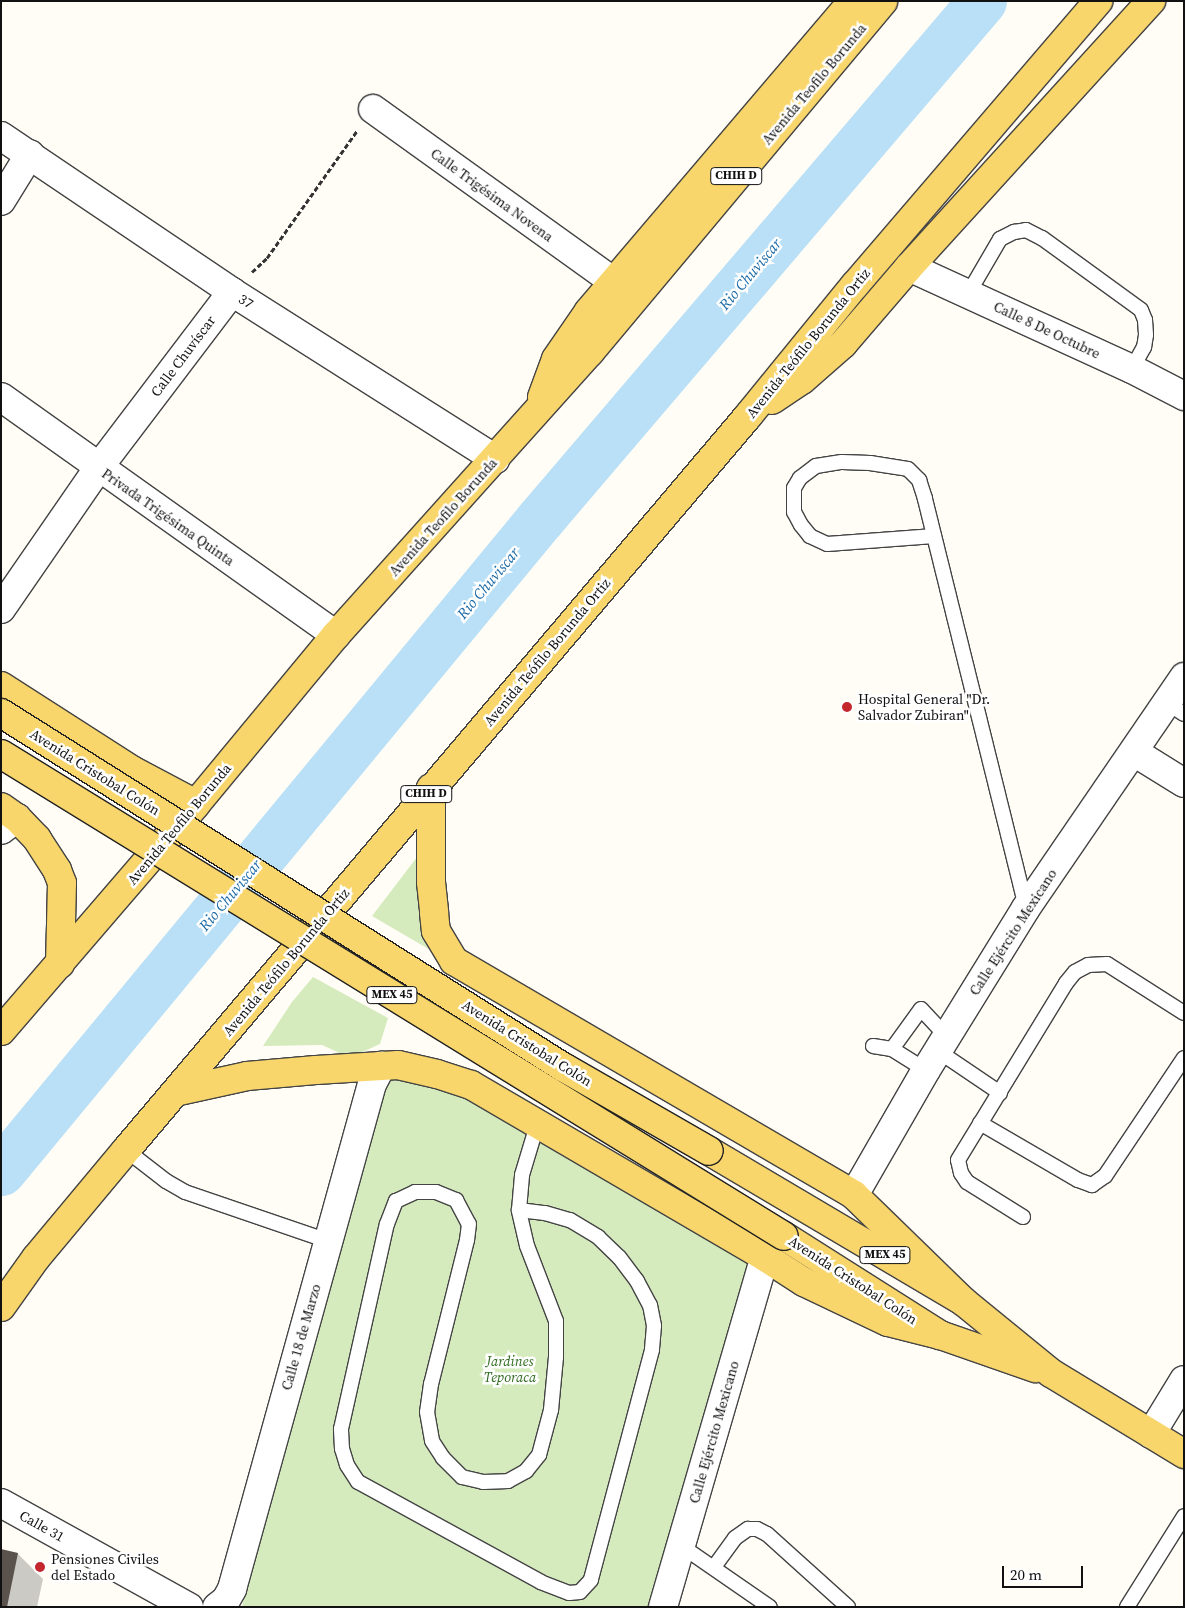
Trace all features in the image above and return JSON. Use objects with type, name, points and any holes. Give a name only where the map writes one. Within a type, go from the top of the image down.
[{"type":"main road","points":[[539,410],[556,358],[583,318],[612,281],[853,1]]},
{"type":"main road","name":"Avenida Teofilo Borunda","points":[[1,1031],[196,804],[336,635],[590,352],[883,1]]},
{"type":"main road","name":"Avenida Teófilo Borunda Ortiz","points":[[1,1307],[36,1258],[126,1150],[179,1091],[431,788],[748,416],[854,285],[1098,1]]},
{"type":"main road","points":[[748,416],[802,380],[843,344],[909,267],[1151,1]]},
{"type":"main road","points":[[1,686],[132,770],[196,804]]},
{"type":"main road","name":"Avenida Cristobal Colón","points":[[1,713],[563,1067],[964,1302],[1051,1373],[1184,1454]]},
{"type":"main road","name":"Avenida Cristobal Colón","points":[[1,754],[784,1236],[940,1336],[1051,1373]]},
{"type":"main road","points":[[431,788],[430,882],[436,931],[454,961],[854,1194],[964,1302]]},
{"type":"main road","points":[[7,818],[37,839],[58,870],[62,882],[60,964]]},
{"type":"main road","points":[[179,1091],[247,1076],[398,1064],[437,1074],[471,1085],[765,1257],[804,1282],[888,1322],[940,1336]]},
{"type":"street","name":"Calle Trigésima Novena","points":[[372,109],[612,281]]},
{"type":"street","name":"37","points":[[1,136],[232,292],[495,459]]},
{"type":"street","points":[[1,200],[30,154]]},
{"type":"street","name":"Calle 8 De Octubre","points":[[909,267],[1132,369],[1184,396]]},
{"type":"street","name":"Calle Chuvíscar","points":[[1,609],[99,468],[232,292]]},
{"type":"street","name":"Privada Trigésima Quinta","points":[[1,397],[336,635]]},
{"type":"street","name":"Calle Ejército Mexicano","points":[[854,1194],[937,1053],[1026,908],[1134,752],[1175,708],[1184,676]]},
{"type":"street","points":[[1134,752],[1184,783]]},
{"type":"street","name":"Calle 18 de Marzo","points":[[218,1607],[226,1600],[232,1589],[372,1084],[382,1066]]},
{"type":"street","name":"Calle Ejército Mexicano","points":[[663,1607],[765,1257]]},
{"type":"street","points":[[1151,1434],[1184,1380]]},
{"type":"street","name":"Calle 31","points":[[1,1504],[188,1607]]},
{"type":"lane","points":[[968,294],[1000,239],[1014,232],[1026,230],[1042,238],[1141,310],[1146,320],[1146,335],[1144,348],[1132,369]]},
{"type":"lane","points":[[934,536],[827,544],[810,536],[801,526],[794,512],[794,488],[800,478],[816,466],[842,462],[870,463],[908,469],[919,480],[934,536],[1026,908]]},
{"type":"lane","points":[[1023,1217],[967,1182],[961,1173],[958,1160],[1066,983],[1075,972],[1088,965],[1107,964],[1184,1013]]},
{"type":"lane","points":[[892,1049],[921,1009],[937,1053]]},
{"type":"lane","points":[[873,1046],[937,1053],[1000,1092]]},
{"type":"lane","points":[[980,1123],[1078,1180],[1092,1184],[1105,1176],[1184,1058]]},
{"type":"lane","points":[[519,1210],[570,1220],[598,1237],[620,1257],[637,1281],[650,1305],[654,1326],[652,1350],[591,1580],[580,1592],[569,1593],[555,1589],[358,1482],[347,1465],[342,1449],[341,1429],[387,1224],[396,1201],[415,1192],[436,1192],[456,1200],[468,1224],[468,1240],[431,1384],[428,1412],[432,1440],[443,1458],[462,1477],[483,1482],[508,1481],[526,1471],[539,1455],[551,1410],[556,1357],[556,1321],[527,1246],[519,1210],[522,1175],[537,1125]]},
{"type":"lane","points":[[126,1150],[166,1181],[185,1192],[328,1241]]},
{"type":"lane","points":[[1127,1607],[1184,1516]]},
{"type":"lane","points":[[714,1568],[735,1538],[748,1529],[757,1529],[768,1534],[848,1607]]},
{"type":"lane","points":[[680,1545],[770,1607]]},
{"type":"path","points":[[232,292],[267,258],[372,109]]},
{"type":"green space","points":[[440,827],[432,951],[372,916]]},
{"type":"green space","points":[[313,977],[388,1018],[380,1044],[358,1054],[344,1055],[322,1045],[263,1046],[292,1002]]},
{"type":"green space","name":"Jardines Teporaca","points":[[396,1060],[474,1080],[750,1258],[658,1607],[242,1607],[272,1474],[372,1085]]},
{"type":"building","points":[[1,1549],[18,1553],[7,1607],[1,1607]]},
{"type":"waterway","name":"Rio Chuviscar","points":[[1,1171],[540,519],[982,1]]},
{"type":"place","name":"Hospital General \"Dr. Salvador Zubiran\"","points":[[847,707]]},
{"type":"place","name":"Pensiones Civiles del Estado","points":[[40,1567]]}]
